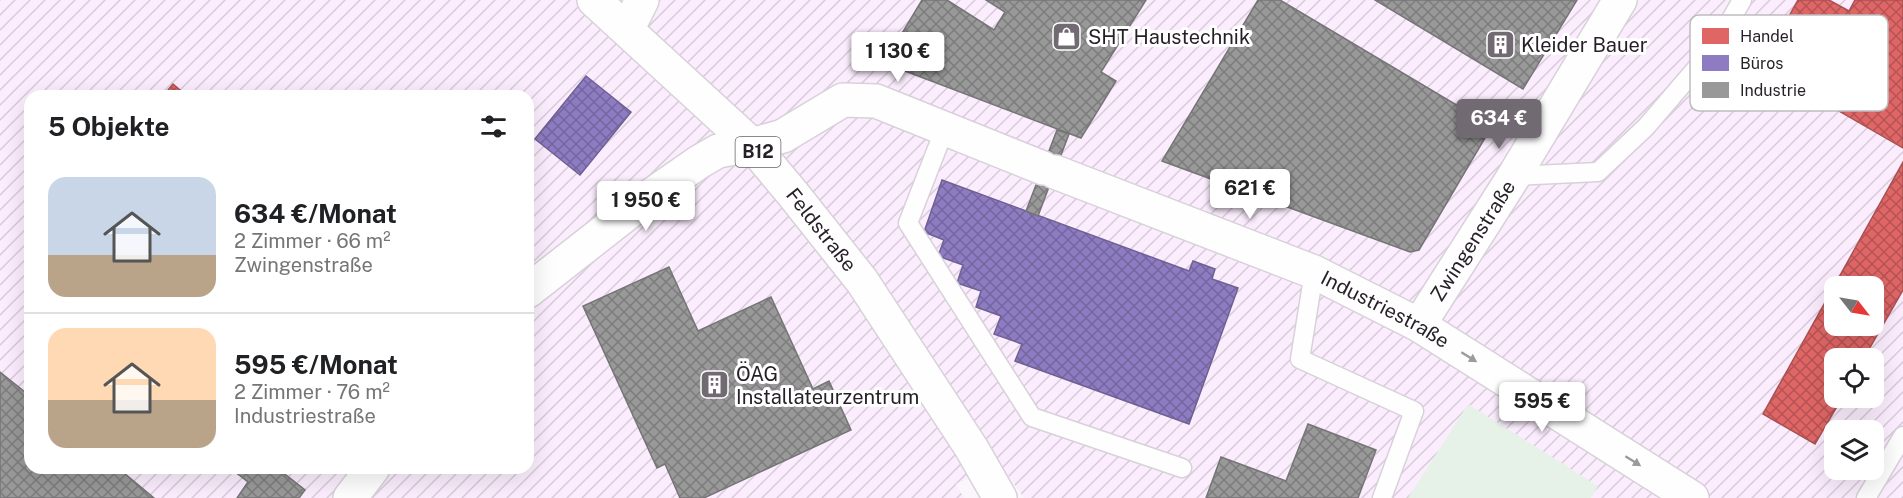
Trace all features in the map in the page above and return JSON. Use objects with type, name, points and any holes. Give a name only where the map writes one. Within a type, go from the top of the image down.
[{"type":"street","name":"Feldstraße","points":[[594,0],[752,145],[862,280],[972,449],[1000,498]]},
{"type":"street","points":[[627,30],[642,0]]},
{"type":"street","name":"Zwingenstraße","points":[[1419,325],[1514,176],[1620,0]]},
{"type":"street","name":"Industriestraße","points":[[534,286],[643,201],[718,151],[783,136],[843,100],[876,101],[1314,272],[1419,325],[1692,498]]},
{"type":"street","points":[[350,498],[368,474]]},
{"type":"lane","points":[[1733,15],[1742,0]]},
{"type":"lane","points":[[1514,176],[1598,172],[1647,127],[1690,76]]},
{"type":"lane","points":[[945,128],[908,223],[1032,417],[1182,468]]},
{"type":"lane","points":[[1314,272],[1300,359],[1414,411],[1382,498]]},
{"type":"lane","points":[[1866,498],[1903,436]]},
{"type":"shaded area","points":[[0,0],[1903,0],[1903,498],[1024,498],[1000,464],[956,484],[964,498],[0,498]]},
{"type":"shaded area","points":[[1468,404],[1598,486],[1591,498],[1408,498]]},
{"type":"building: Handel","points":[[1798,0],[1829,0],[1849,11],[1855,0],[1903,0],[1903,148],[1839,111],[1888,111],[1888,15],[1790,15]]},
{"type":"building: Handel","points":[[173,84],[180,90],[168,90]]},
{"type":"building: Handel","points":[[1903,162],[1903,290],[1884,323],[1884,276],[1840,276]]},
{"type":"building: Handel","points":[[1824,304],[1824,336],[1877,336],[1870,348],[1824,348],[1824,408],[1836,408],[1829,420],[1824,420],[1824,429],[1815,444],[1763,414]]},
{"type":"building: Büros","points":[[586,76],[631,112],[580,175],[535,139]]},
{"type":"building: Büros","points":[[942,180],[1189,271],[1193,261],[1215,269],[1212,279],[1238,288],[1189,424],[1015,361],[1022,344],[994,334],[1001,316],[976,307],[981,291],[957,283],[963,265],[938,256],[944,240],[924,232]]},
{"type":"building: Industrie","points":[[922,0],[947,0],[994,30],[1005,12],[986,0],[1146,0],[1101,72],[1116,81],[1081,138],[884,63]]},
{"type":"building: Industrie","points":[[1258,0],[1280,0],[1492,126],[1419,250],[1410,252],[1162,161]]},
{"type":"building: Industrie","name":"Kleider Bauer","points":[[1375,0],[1577,0],[1523,89]]},
{"type":"building: Industrie","points":[[1057,130],[1069,134],[1038,216],[1026,211]]},
{"type":"building: Industrie","name":"ÖAG Installateurzentrum","points":[[669,267],[698,331],[771,297],[813,389],[829,381],[851,430],[704,498],[680,498],[665,464],[657,468],[583,306]]},
{"type":"building: Industrie","points":[[0,372],[24,391],[24,474],[125,474],[154,498],[0,498]]},
{"type":"building: Industrie","points":[[1308,424],[1376,450],[1358,498],[1206,498],[1221,457],[1286,481]]},
{"type":"building: Industrie","points":[[238,474],[285,474],[305,490],[299,498],[237,498],[248,482]]},
{"type":"place","name":"SHT Haustechnik","points":[[1067,37]]},
{"type":"place","name":"Kleider Bauer","points":[[1500,45]]},
{"type":"place","name":"ÖAG Installateurzentrum","points":[[715,385]]}]
